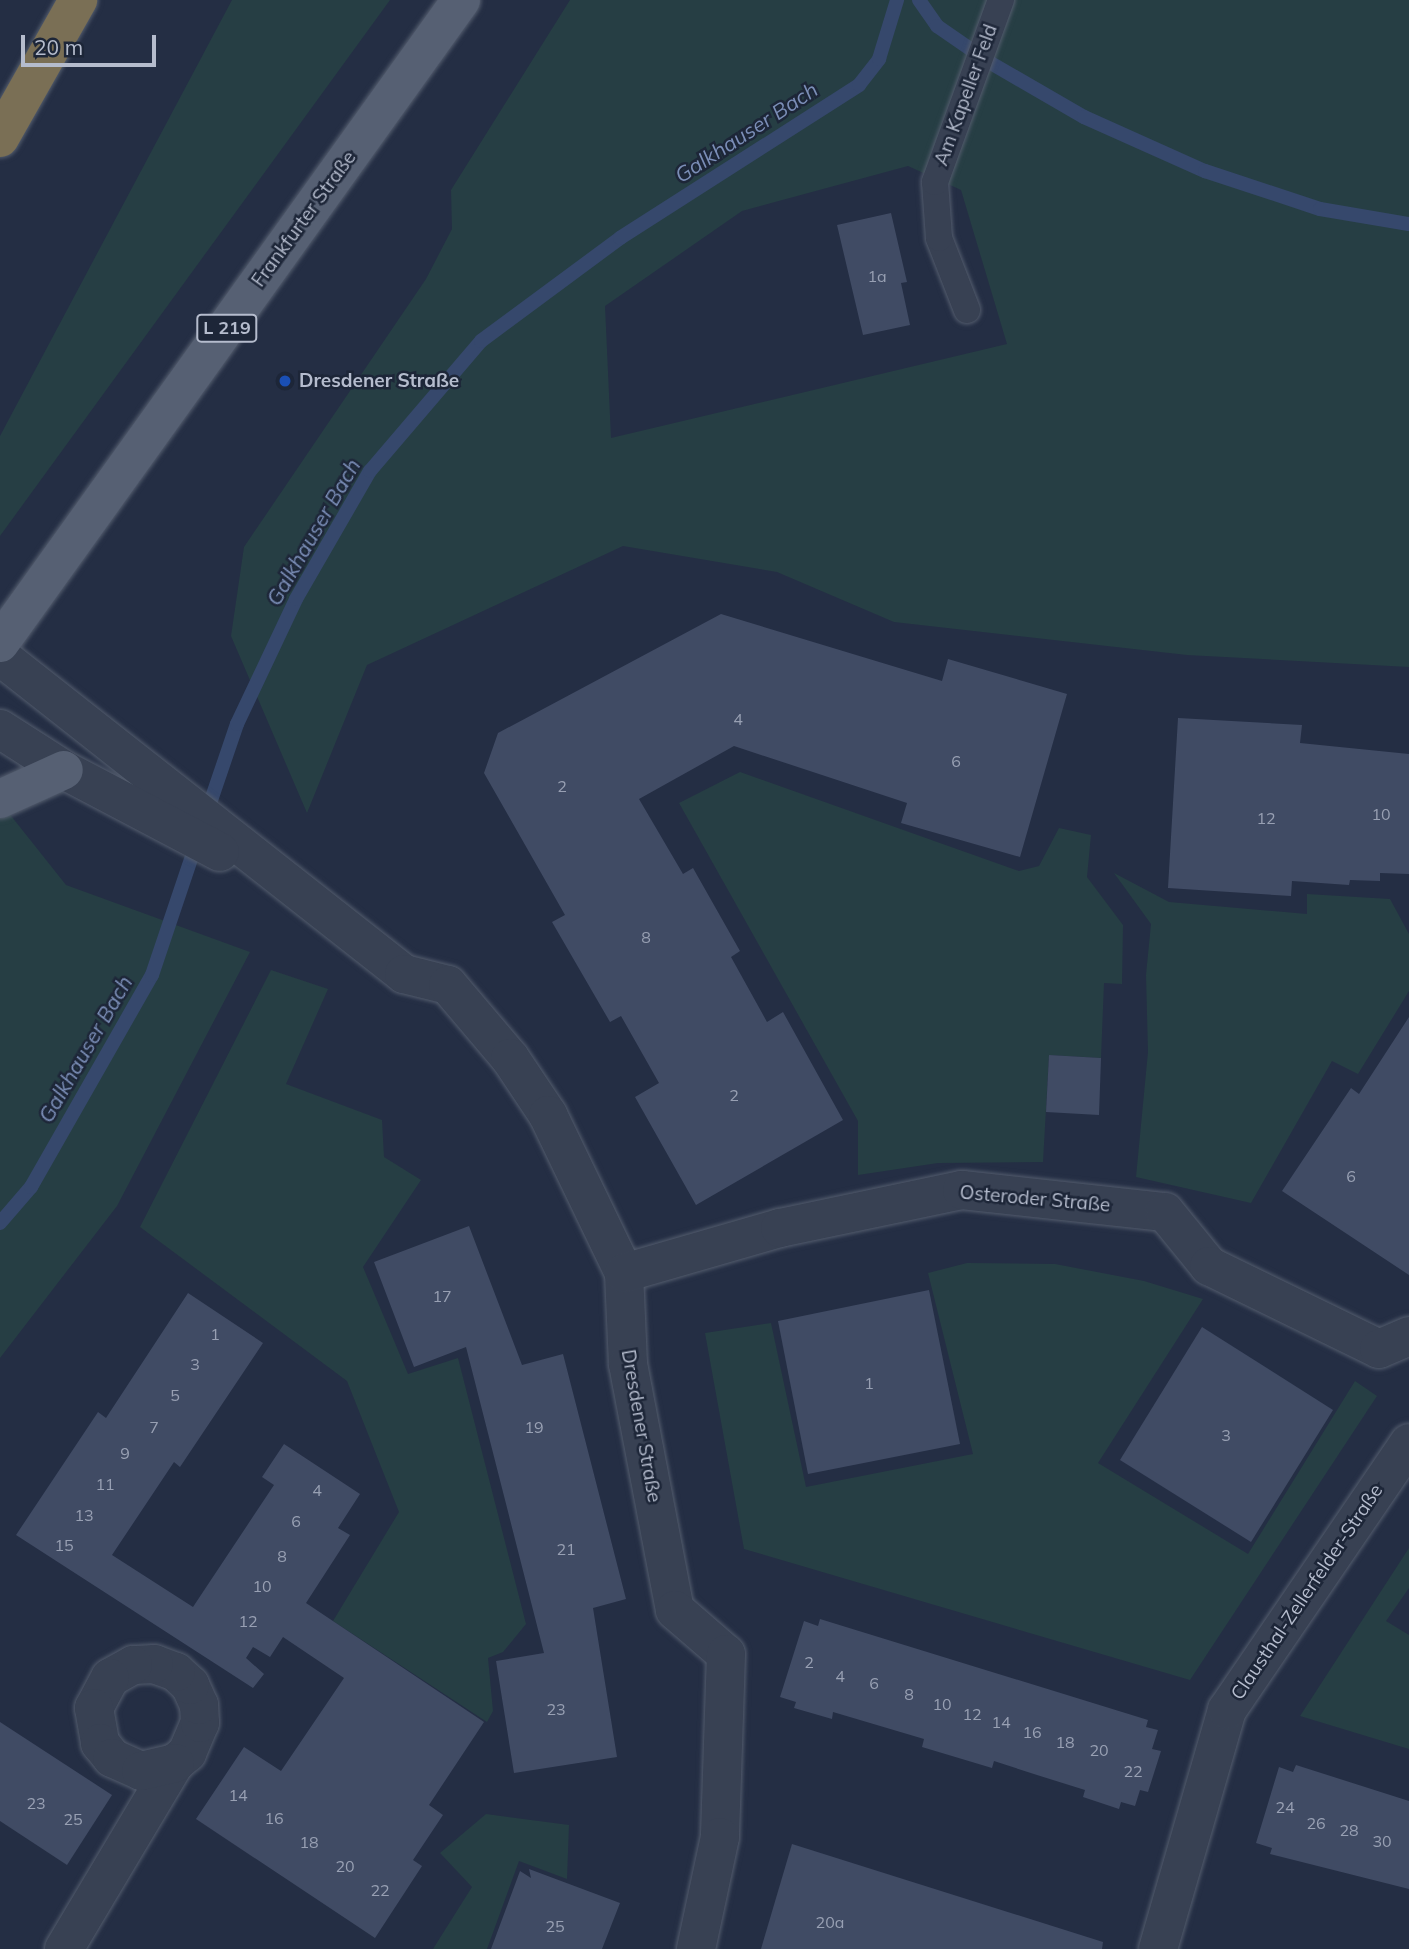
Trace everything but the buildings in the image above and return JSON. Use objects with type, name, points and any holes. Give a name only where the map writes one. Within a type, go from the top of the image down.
[{"type":"highway","points":[[0,138],[78,0]]},
{"type":"main road","name":"Frankfurter Straße","points":[[0,643],[461,0]]},
{"type":"main road","points":[[0,799],[64,770]]},
{"type":"street","name":"Dresdener Straße","points":[[0,656],[293,890],[404,974],[448,985],[510,1058],[548,1115],[624,1273],[628,1364],[675,1610],[726,1654],[720,1837],[696,1949]]},
{"type":"street","name":"Dresdener Straße","points":[[0,729],[102,791],[293,890]]},
{"type":"street","name":"Osteroder Straße","points":[[624,1273],[780,1228],[962,1190],[1165,1212],[1209,1266],[1379,1349],[1409,1336]]},
{"type":"street","name":"Clausthal-Zellerfelder-Straße","points":[[1158,1949],[1227,1710],[1409,1443]]},
{"type":"street","points":[[64,1949],[175,1763]]},
{"type":"lane","name":"Am Kapeller Feld","points":[[967,310],[939,238],[935,182],[999,6]]},
{"type":"green space","points":[[232,0],[390,0],[0,536],[0,436]]},
{"type":"green space","points":[[570,0],[1409,0],[1409,667],[1187,655],[894,622],[777,572],[623,546],[367,665],[307,813],[231,636],[244,547],[426,279],[452,229],[451,190]],"holes":[[[908,166],[961,190],[1007,344],[611,438],[605,306],[742,211]]]},
{"type":"green space","points":[[740,772],[1019,871],[1039,866],[1059,828],[1091,835],[1087,877],[1123,925],[1122,984],[1104,983],[1101,1058],[1049,1055],[1043,1162],[938,1163],[858,1175],[858,1121],[679,803]]},
{"type":"green space","points":[[8,812],[66,885],[250,952],[117,1206],[0,1358],[0,816]]},
{"type":"green space","points":[[1114,873],[1169,902],[1307,914],[1307,894],[1390,899],[1409,934],[1409,991],[1358,1074],[1332,1061],[1251,1203],[1136,1177],[1148,1052],[1146,975],[1151,924]]},
{"type":"green space","points":[[271,970],[328,989],[286,1084],[382,1120],[384,1157],[421,1180],[363,1267],[408,1374],[458,1358],[526,1624],[503,1652],[488,1658],[493,1711],[487,1722],[333,1621],[399,1512],[347,1381],[140,1227]]},
{"type":"green space","points":[[967,1263],[1055,1264],[1144,1281],[1203,1299],[1098,1463],[1248,1554],[1355,1381],[1377,1396],[1190,1680],[744,1549],[705,1333],[771,1323],[806,1487],[973,1454],[928,1273]]},
{"type":"green space","points":[[1409,1548],[1409,1588],[1386,1621],[1409,1635],[1409,1749],[1300,1716]]},
{"type":"green space","points":[[486,1814],[569,1825],[567,1879],[519,1861],[487,1949],[433,1949],[472,1887],[440,1853]]},
{"type":"waterway","name":"Galkhauser Bach","points":[[206,815],[237,724],[296,599],[370,471],[481,341],[620,238],[859,85],[879,59],[897,0]]},
{"type":"waterway","points":[[919,0],[937,26],[989,62],[1084,117],[1205,171],[1320,209],[1409,224]]},
{"type":"waterway","name":"Galkhauser Bach","points":[[0,1223],[31,1187],[152,975],[197,841]]},
{"type":"place","name":"Dresdener Straße","points":[[285,381]]}]
